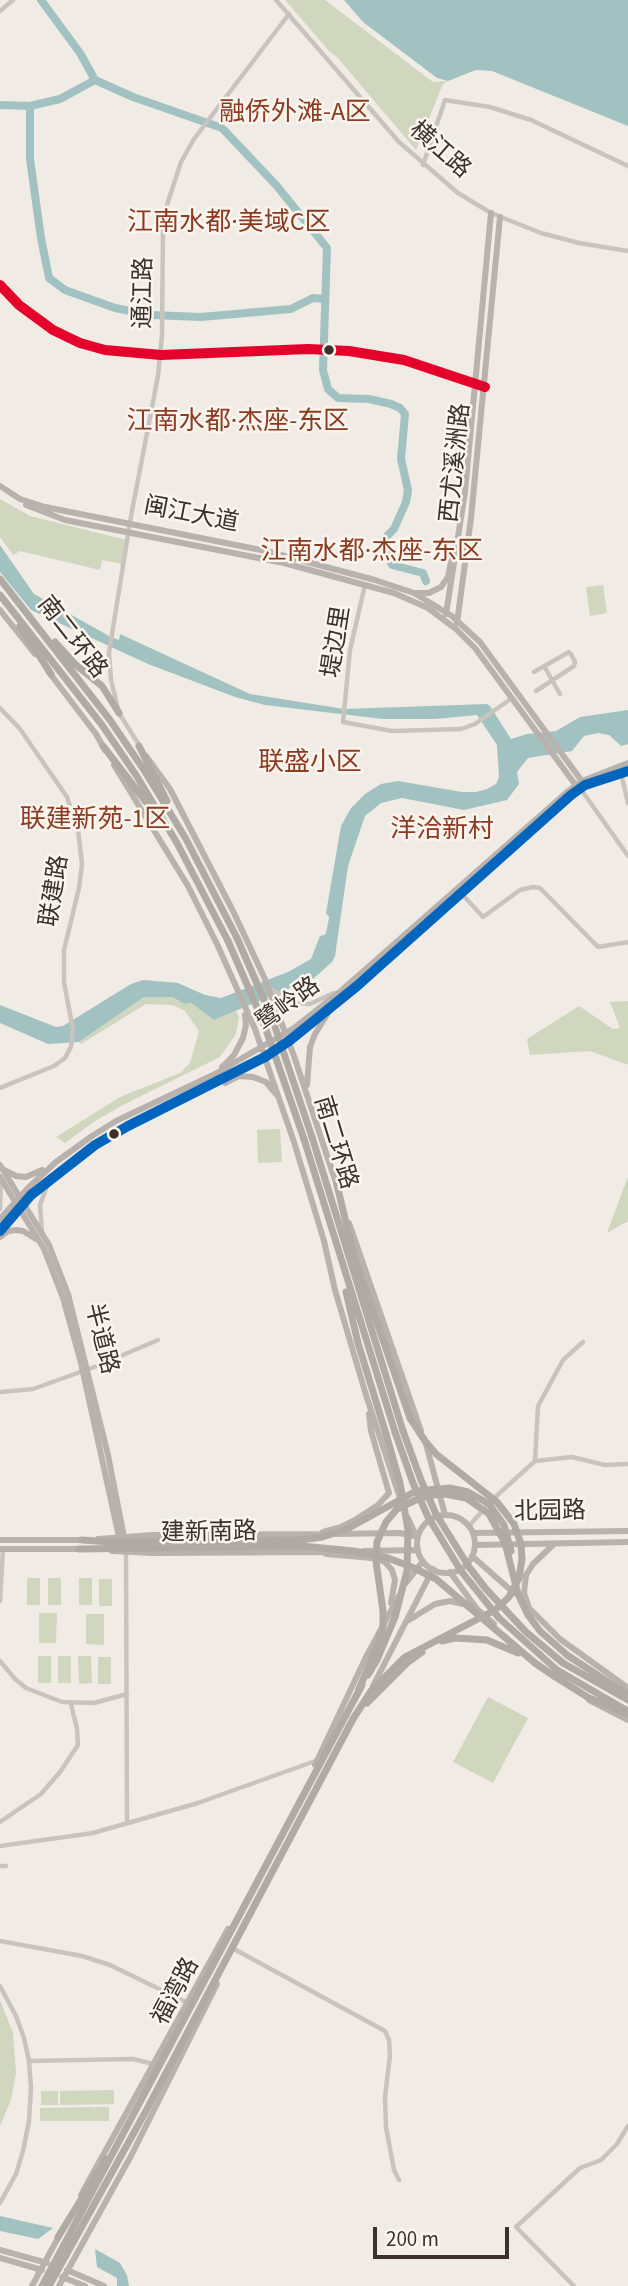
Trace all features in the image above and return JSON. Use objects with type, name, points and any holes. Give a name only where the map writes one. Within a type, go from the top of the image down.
[{"type":"highway","name":"南二环路","points":[[0,579],[110,720],[186,839],[237,938],[276,1030],[334,1240],[399,1432],[436,1514],[469,1567],[526,1632],[628,1700]]},
{"type":"highway","name":"南二环路","points":[[0,595],[102,725],[136,775],[177,843],[228,941],[263,1021],[339,1225],[413,1483],[428,1517],[461,1571],[499,1618],[556,1673]]},
{"type":"highway","points":[[20,604],[76,665],[102,686],[119,713]]},
{"type":"highway","points":[[12,610],[51,674]]},
{"type":"highway","points":[[103,746],[177,843]]},
{"type":"highway","points":[[139,746],[186,839]]},
{"type":"highway","points":[[337,1185],[354,1255],[410,1418],[436,1454],[506,1511],[519,1535],[522,1552],[521,1569],[515,1587],[495,1610],[405,1657],[370,1691],[349,1717]]},
{"type":"highway","points":[[339,1225],[354,1255]]},
{"type":"highway","points":[[334,1240],[358,1343],[400,1483],[407,1518],[407,1571],[400,1600],[377,1660],[359,1689]]},
{"type":"highway","points":[[82,1540],[110,1542],[313,1539],[347,1529],[416,1491],[450,1488],[468,1492],[481,1499],[500,1517],[509,1541],[514,1576]]},
{"type":"highway","points":[[349,1717],[383,1627],[376,1561],[377,1542],[386,1522],[403,1505],[420,1498],[446,1494],[474,1502],[494,1520],[505,1543],[528,1615],[565,1659],[628,1695]]},
{"type":"highway","points":[[79,1549],[301,1546],[354,1551],[388,1558],[415,1567],[436,1579],[535,1663]]},
{"type":"highway","points":[[349,1717],[407,1663],[441,1642],[455,1638],[487,1640],[503,1645],[556,1673],[589,1698],[628,1712]]},
{"type":"highway","name":"福湾路","points":[[42,2286],[349,1717]]},
{"type":"highway","name":"福湾路","points":[[49,2286],[147,2109],[349,1717]]},
{"type":"highway","points":[[58,2238],[141,2101]]},
{"type":"main road","name":"西尤溪洲路","points":[[445,620],[458,535],[491,213]]},
{"type":"main road","name":"西尤溪洲路","points":[[456,629],[485,387],[500,217]]},
{"type":"main road","name":"闽江大道","points":[[0,488],[52,516],[266,551],[414,593],[457,620],[490,654],[562,754],[580,786]]},
{"type":"main road","name":"闽江大道","points":[[130,528],[271,560],[410,599],[445,620],[475,648],[537,733],[580,786]]},
{"type":"main road","points":[[414,593],[432,593],[444,584],[458,535]]},
{"type":"main road","points":[[0,611],[96,734],[182,875],[238,991],[280,1098],[324,1241],[335,1290],[366,1395],[392,1476],[417,1538],[418,1550],[423,1561],[433,1569],[450,1572],[463,1567],[472,1556],[475,1545],[469,1525],[445,1515],[427,1521],[417,1538]]},
{"type":"main road","points":[[139,746],[170,789],[269,988],[430,1458],[445,1515]]},
{"type":"main road","points":[[580,786],[628,763]]},
{"type":"main road","points":[[580,786],[624,772]]},
{"type":"main road","name":"鹭岭路","points":[[0,1219],[56,1161],[109,1125],[287,1037],[334,1005],[580,786]]},
{"type":"main road","name":"鹭岭路","points":[[0,1231],[50,1180],[110,1136],[265,1057],[534,819],[580,786]]},
{"type":"main road","points":[[215,1074],[234,1055],[243,1038],[246,1025],[243,1003]]},
{"type":"main road","points":[[307,1094],[310,1047],[318,1028],[334,1005]]},
{"type":"main road","points":[[209,1087],[222,1085],[239,1076],[249,1076],[266,1083],[280,1098]]},
{"type":"main road","points":[[1,1172],[26,1177],[56,1161]]},
{"type":"main road","name":"半道路","points":[[1,1172],[41,1239],[63,1298],[85,1370],[122,1537]]},
{"type":"main road","points":[[0,1237],[8,1231],[16,1230],[41,1239]]},
{"type":"main road","points":[[300,1534],[341,1527],[378,1505],[389,1493],[371,1431],[366,1395]]},
{"type":"main road","name":"北园路","points":[[473,1533],[628,1531]]},
{"type":"main road","name":"建新南路","points":[[0,1540],[400,1532],[417,1538]]},
{"type":"main road","name":"北园路","points":[[475,1545],[628,1542]]},
{"type":"main road","points":[[530,1610],[524,1593],[526,1575],[533,1564],[554,1544]]},
{"type":"main road","name":"建新南路","points":[[2,1549],[79,1549],[126,1553],[418,1550]]},
{"type":"main road","points":[[32,2286],[318,1760],[394,1592],[395,1580],[390,1567],[372,1558],[307,1552]]},
{"type":"main road","points":[[472,1556],[578,1652],[628,1688]]},
{"type":"main road","points":[[378,1632],[410,1575],[423,1561]]},
{"type":"main road","points":[[59,2286],[131,2156],[234,1949],[433,1569]]},
{"type":"main road","points":[[450,1572],[477,1609],[557,1681],[598,1706],[628,1720]]},
{"type":"main road","points":[[408,1621],[426,1608],[443,1602],[455,1602],[477,1609]]},
{"type":"main road","points":[[0,2250],[85,2286]]},
{"type":"main road","points":[[0,2258],[68,2270],[104,2286]]},
{"type":"street","points":[[0,11],[13,0]]},
{"type":"street","name":"横江路","points":[[276,0],[399,142],[458,193],[491,213],[561,239],[628,251]]},
{"type":"street","name":"通江路","points":[[139,746],[119,713],[111,680],[110,646],[160,355],[166,208],[181,162],[201,129],[289,14]]},
{"type":"street","points":[[423,165],[445,100],[481,105],[510,113],[628,166]]},
{"type":"street","points":[[0,285],[19,305],[39,320],[80,343],[114,352],[160,355],[333,349],[390,357],[485,387]]},
{"type":"street","name":"堤边里","points":[[365,585],[351,650],[344,722],[400,732],[461,729],[475,724],[512,698]]},
{"type":"street","points":[[534,672],[570,653],[575,666],[536,691]]},
{"type":"street","points":[[544,667],[560,694]]},
{"type":"street","name":"联建路","points":[[0,708],[16,724],[69,802],[82,851],[81,876],[65,944],[64,986],[73,1030],[72,1044],[68,1055],[58,1063],[0,1088]]},
{"type":"street","points":[[624,772],[628,803]]},
{"type":"street","points":[[580,786],[628,856]]},
{"type":"street","points":[[460,892],[482,917],[520,891],[540,888],[598,947],[628,942]]},
{"type":"street","points":[[269,988],[294,1003],[310,1004],[342,990]]},
{"type":"street","points":[[0,1209],[1,1172]]},
{"type":"street","points":[[41,1239],[40,1205],[50,1180]]},
{"type":"street","points":[[0,1392],[33,1389],[158,1340]]},
{"type":"street","points":[[535,1461],[538,1406],[564,1360],[583,1342]]},
{"type":"street","points":[[469,1525],[535,1461],[572,1457],[606,1465],[628,1464]]},
{"type":"street","points":[[0,1601],[2,1549]]},
{"type":"street","points":[[126,1553],[127,1823]]},
{"type":"street","points":[[0,1661],[20,1684],[38,1694],[71,1703],[94,1703],[127,1694]]},
{"type":"street","points":[[0,1670],[9,1673]]},
{"type":"street","points":[[0,1822],[41,1794],[78,1745],[71,1703]]},
{"type":"street","points":[[0,1846],[93,1833],[211,1799],[318,1760]]},
{"type":"street","points":[[0,1941],[82,1956],[110,1965],[186,2002]]},
{"type":"street","points":[[234,1949],[385,2031],[390,2055],[385,2097],[386,2127],[394,2170],[399,2180]]},
{"type":"street","points":[[0,1986],[16,2016],[29,2061],[31,2096],[28,2129],[16,2174],[0,2203]]},
{"type":"street","points":[[29,2061],[134,2059],[153,2064]]},
{"type":"street","points":[[573,2286],[516,2227],[580,2168],[601,2160],[617,2144],[628,2126]]},
{"type":"green space","points":[[285,0],[325,0],[433,82],[448,81],[443,84],[416,150],[336,56]]},
{"type":"green space","points":[[0,499],[30,516],[126,540],[122,564],[102,560],[100,570],[20,551],[13,555],[0,537]]},
{"type":"green space","points":[[603,585],[607,613],[590,616],[586,587]]},
{"type":"green space","points":[[144,997],[172,997],[178,1001],[189,1001],[214,1020],[236,1011],[239,1017],[236,1034],[220,1057],[125,1104],[65,1143],[56,1137],[120,1097],[180,1073],[190,1063],[199,1031],[185,1011],[173,1005],[146,1004],[81,1044],[79,1042]]},
{"type":"green space","points":[[628,1001],[628,1065],[590,1051],[530,1055],[527,1039],[579,1006],[613,1029],[620,1028],[610,1002]]},
{"type":"green space","points":[[280,1129],[282,1162],[258,1163],[257,1130]]},
{"type":"green space","points":[[628,1176],[628,1221],[607,1233]]},
{"type":"green space","points":[[27,1578],[40,1578],[40,1605],[27,1605]]},
{"type":"green space","points":[[48,1578],[61,1578],[61,1605],[48,1605]]},
{"type":"green space","points":[[79,1578],[92,1578],[92,1605],[79,1605]]},
{"type":"green space","points":[[99,1579],[112,1579],[112,1606],[99,1606]]},
{"type":"green space","points":[[39,1613],[57,1613],[56,1643],[39,1643]]},
{"type":"green space","points":[[86,1614],[104,1614],[104,1645],[86,1644]]},
{"type":"green space","points":[[38,1656],[51,1656],[51,1683],[38,1683]]},
{"type":"green space","points":[[58,1656],[71,1656],[71,1683],[58,1683]]},
{"type":"green space","points":[[78,1656],[91,1656],[92,1683],[79,1684]]},
{"type":"green space","points":[[98,1657],[111,1657],[111,1684],[98,1684]]},
{"type":"green space","points":[[488,1697],[528,1718],[493,1783],[453,1762]]},
{"type":"green space","points":[[0,2000],[13,2033],[16,2073],[11,2100],[0,2126]]},
{"type":"green space","points":[[114,2090],[114,2104],[60,2105],[60,2091]]},
{"type":"green space","points":[[41,2091],[58,2091],[58,2105],[41,2105]]},
{"type":"green space","points":[[94,2107],[94,2111],[95,2107],[109,2107],[109,2121],[40,2121],[40,2108]]},
{"type":"water","points":[[344,0],[628,0],[628,126],[492,71],[476,70],[448,81],[437,78],[363,22]]},
{"type":"water","points":[[0,545],[34,594],[111,637],[119,640],[120,634],[250,694],[344,709],[487,704],[511,739],[527,734],[556,731],[580,717],[628,710],[628,744],[621,746],[609,735],[598,733],[584,736],[572,751],[528,758],[517,772],[519,784],[507,800],[464,810],[402,798],[381,803],[365,816],[348,866],[335,956],[314,978],[214,1020],[190,1002],[183,1003],[172,997],[144,997],[79,1042],[48,1044],[0,1023],[0,1005],[56,1027],[63,1026],[131,984],[143,980],[178,983],[205,995],[221,998],[288,972],[311,959],[320,936],[334,932],[335,925],[326,913],[341,826],[351,808],[365,794],[381,784],[398,781],[462,792],[487,789],[496,784],[499,777],[497,745],[477,715],[436,719],[383,719],[265,705],[235,697],[148,664],[31,610],[0,572]]},
{"type":"water","points":[[0,2216],[53,2228],[38,2239],[0,2231]]},
{"type":"water","points":[[95,2249],[120,2263],[127,2275],[129,2286],[117,2286],[117,2278],[97,2267]]},
{"type":"waterway","points":[[41,0],[80,53],[95,80],[133,97],[222,128],[276,185],[327,248],[323,370],[328,389],[338,398],[369,399],[391,404],[405,414],[401,459],[408,490],[406,502],[394,529],[384,539],[383,547],[392,565],[423,573],[426,581]]},
{"type":"waterway","points":[[0,105],[30,106],[60,99],[95,80]]},
{"type":"waterway","points":[[30,106],[30,159],[41,238],[49,278],[65,290],[115,308],[151,315],[201,317],[291,309],[313,298],[325,299]]},
{"type":"waterway","points":[[328,942],[334,914]]},
{"type":"transit line","points":[[0,285],[19,305],[53,330],[80,343],[105,350],[161,355],[308,349],[349,351],[404,360],[485,387]]},
{"type":"transit line","points":[[0,1231],[31,1195],[95,1145],[265,1057],[289,1041],[357,986],[571,795],[585,785],[628,771]]},
{"type":"district","name":"融侨外滩-A区","points":[[295,114]]},
{"type":"district","name":"江南水都·美域C区","points":[[229,224]]},
{"type":"district","name":"江南水都·杰座-东区","points":[[238,423]]},
{"type":"district","name":"江南水都·杰座-东区","points":[[372,553]]},
{"type":"district","name":"联盛小区","points":[[310,764]]},
{"type":"district","name":"联建新苑-1区","points":[[95,821]]},
{"type":"district","name":"洋洽新村","points":[[442,831]]}]
